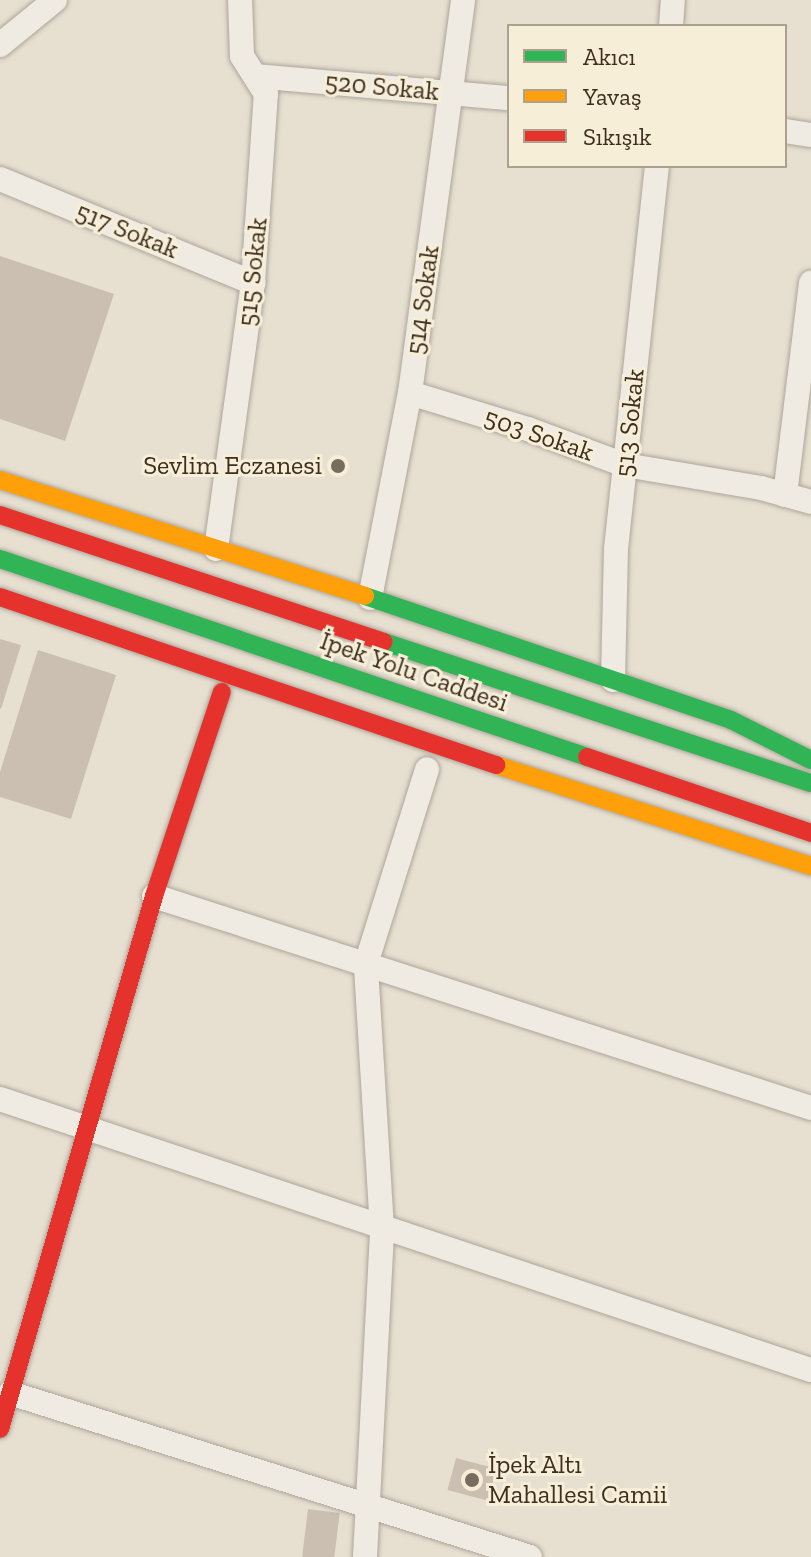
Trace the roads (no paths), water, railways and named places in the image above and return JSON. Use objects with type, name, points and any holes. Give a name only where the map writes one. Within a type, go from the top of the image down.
[{"type":"main road","points":[[0,480],[370,598],[731,720],[811,760]]},
{"type":"main road","name":"İpek Yolu Caddesi","points":[[0,515],[811,783]]},
{"type":"main road","name":"İpek Yolu Caddesi","points":[[0,559],[811,833]]},
{"type":"main road","points":[[0,597],[432,744],[811,866]]},
{"type":"main road","points":[[0,1429],[154,896],[222,692]]},
{"type":"street","points":[[0,45],[55,0]]},
{"type":"street","name":"515 Sokak","points":[[216,549],[253,283],[266,94],[242,56],[240,0]]},
{"type":"street","name":"514 Sokak","points":[[370,598],[410,393],[463,0]]},
{"type":"street","points":[[671,24],[673,0]]},
{"type":"street","name":"520 Sokak","points":[[255,76],[507,98]]},
{"type":"street","points":[[787,131],[811,135]]},
{"type":"street","name":"513 Sokak","points":[[613,680],[616,549],[657,168]]},
{"type":"street","name":"517 Sokak","points":[[0,179],[253,283]]},
{"type":"street","points":[[785,495],[811,283]]},
{"type":"street","name":"503 Sokak","points":[[410,393],[528,429],[625,465],[811,502]]},
{"type":"street","points":[[365,1557],[382,1229],[366,964],[427,769]]},
{"type":"street","points":[[154,896],[811,1108]]},
{"type":"street","points":[[0,1099],[86,1131],[811,1370]]},
{"type":"street","points":[[10,1393],[530,1557]]},
{"type":"place","name":"Sevlim Eczanesi","points":[[338,466]]},
{"type":"place","name":"İpek Altı Mahallesi Camii","points":[[472,1480]]}]
